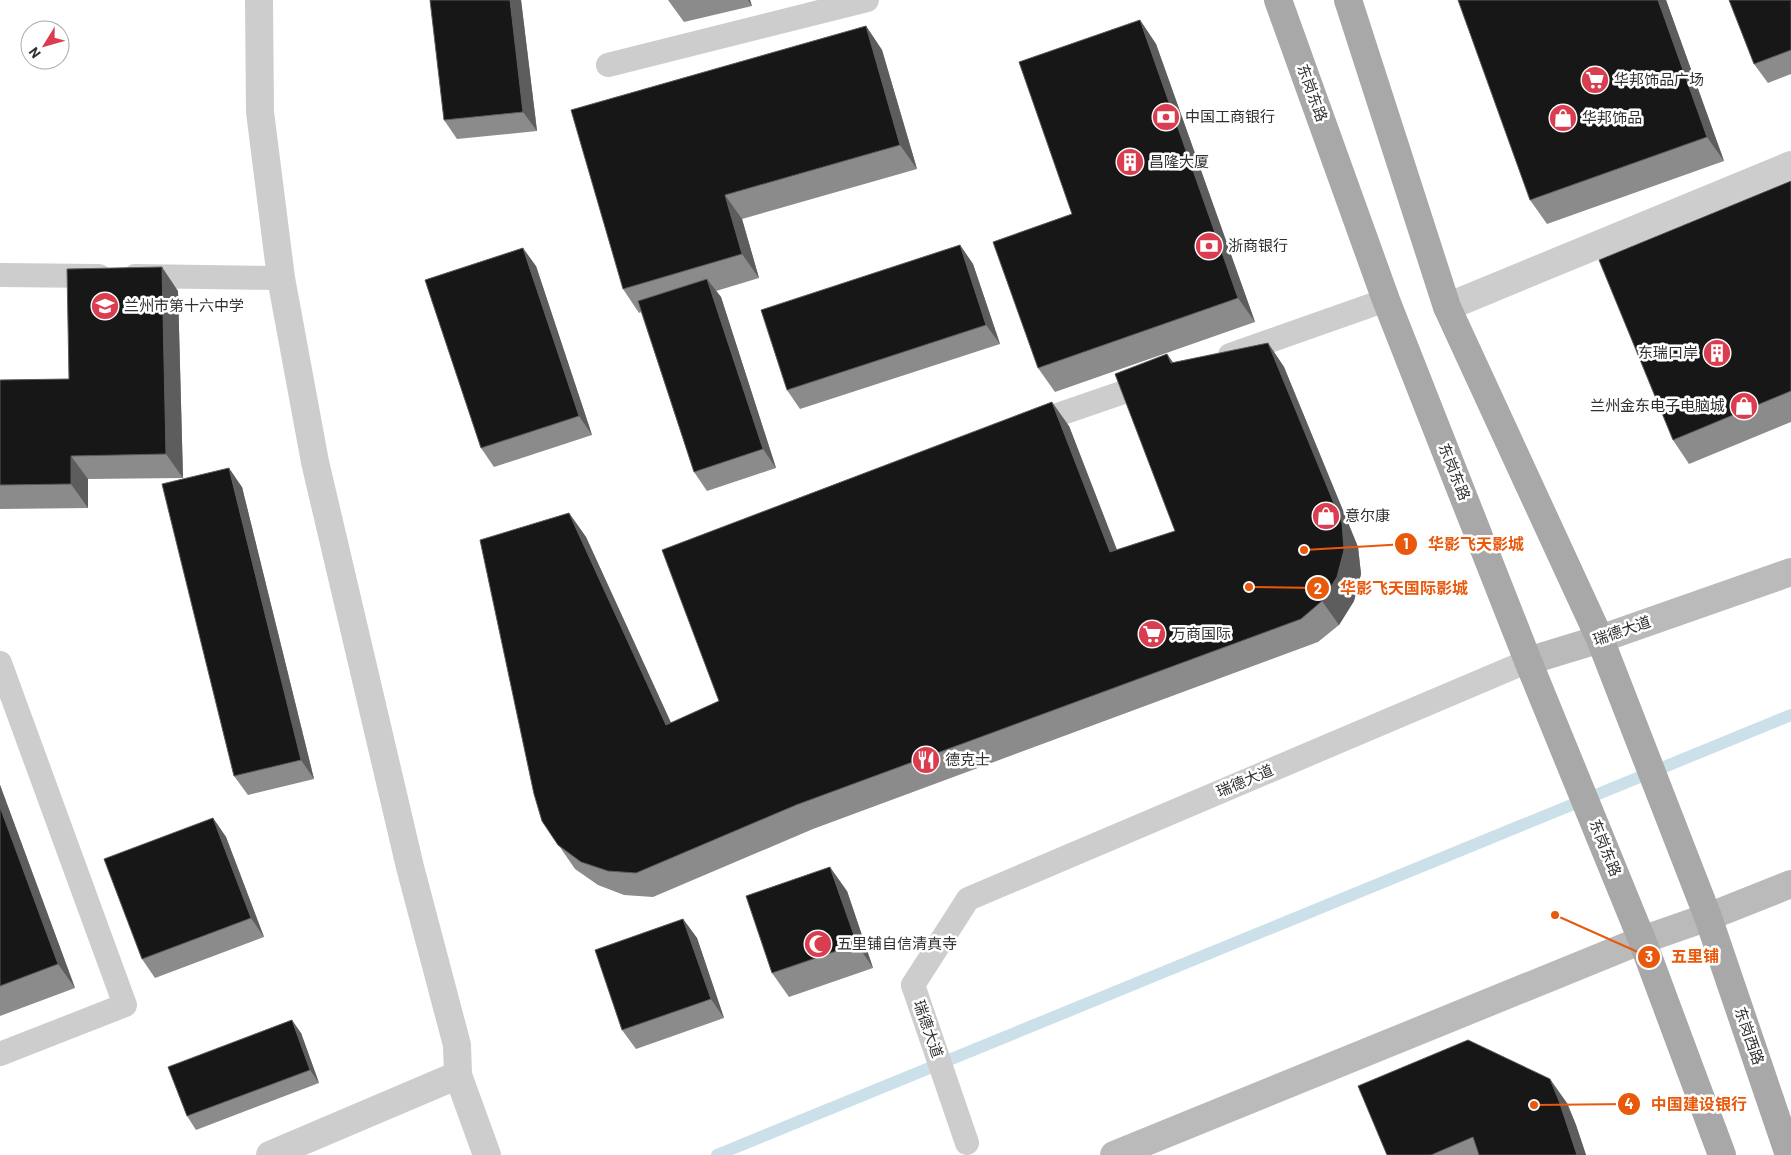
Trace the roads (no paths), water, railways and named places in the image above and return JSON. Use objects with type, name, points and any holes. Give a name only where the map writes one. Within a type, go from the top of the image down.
[{"type":"main road","name":"东岗东路","points":[[1278,0],[1386,300],[1528,661],[1642,940]]},
{"type":"main road","points":[[1348,0],[1447,307],[1600,639],[1708,917]]},
{"type":"main road","name":"东岗西路","points":[[1708,917],[1789,1155]]},
{"type":"main road","points":[[1642,940],[1722,1155]]},
{"type":"street","points":[[259,0],[260,112],[281,278],[315,462],[410,867],[457,1045],[458,1075],[487,1155]]},
{"type":"street","points":[[1447,307],[1791,165]]},
{"type":"street","name":"瑞德大道","points":[[1528,661],[1600,639],[1791,572]]},
{"type":"street","points":[[1114,1155],[1642,940],[1708,917],[1791,884]]},
{"type":"street","points":[[270,1155],[458,1075]]},
{"type":"lane","points":[[608,65],[867,0]]},
{"type":"lane","points":[[0,275],[281,278]]},
{"type":"lane","points":[[1211,361],[1386,300]]},
{"type":"lane","points":[[1008,432],[1174,374]]},
{"type":"lane","name":"瑞德大道","points":[[970,1149],[912,985],[968,899],[1528,661]]},
{"type":"lane","points":[[0,663],[124,1005],[0,1054]]},
{"type":"waterway","points":[[717,1155],[1791,715]]},
{"type":"place","name":"华邦饰品广场","points":[[1595,80]]},
{"type":"place","name":"中国工商银行","points":[[1166,117]]},
{"type":"place","name":"华邦饰品","points":[[1563,118]]},
{"type":"place","name":"昌隆大厦","points":[[1130,162]]},
{"type":"place","name":"浙商银行","points":[[1209,246]]},
{"type":"place","name":"兰州市第十六中学","points":[[105,306]]},
{"type":"place","name":"东瑞口岸","points":[[1717,353]]},
{"type":"place","name":"兰州金东电子电脑城","points":[[1744,406]]},
{"type":"place","name":"意尔康","points":[[1326,516]]},
{"type":"place","name":"华影飞天影城","points":[[1304,550]]},
{"type":"place","name":"华影飞天国际影城","points":[[1249,587]]},
{"type":"place","name":"万商国际","points":[[1152,634]]},
{"type":"place","name":"德克士","points":[[926,760]]},
{"type":"place","name":"五里铺","points":[[1555,915]]},
{"type":"place","name":"五里铺自信清真寺","points":[[818,944]]},
{"type":"place","name":"中国建设银行","points":[[1534,1105]]}]
